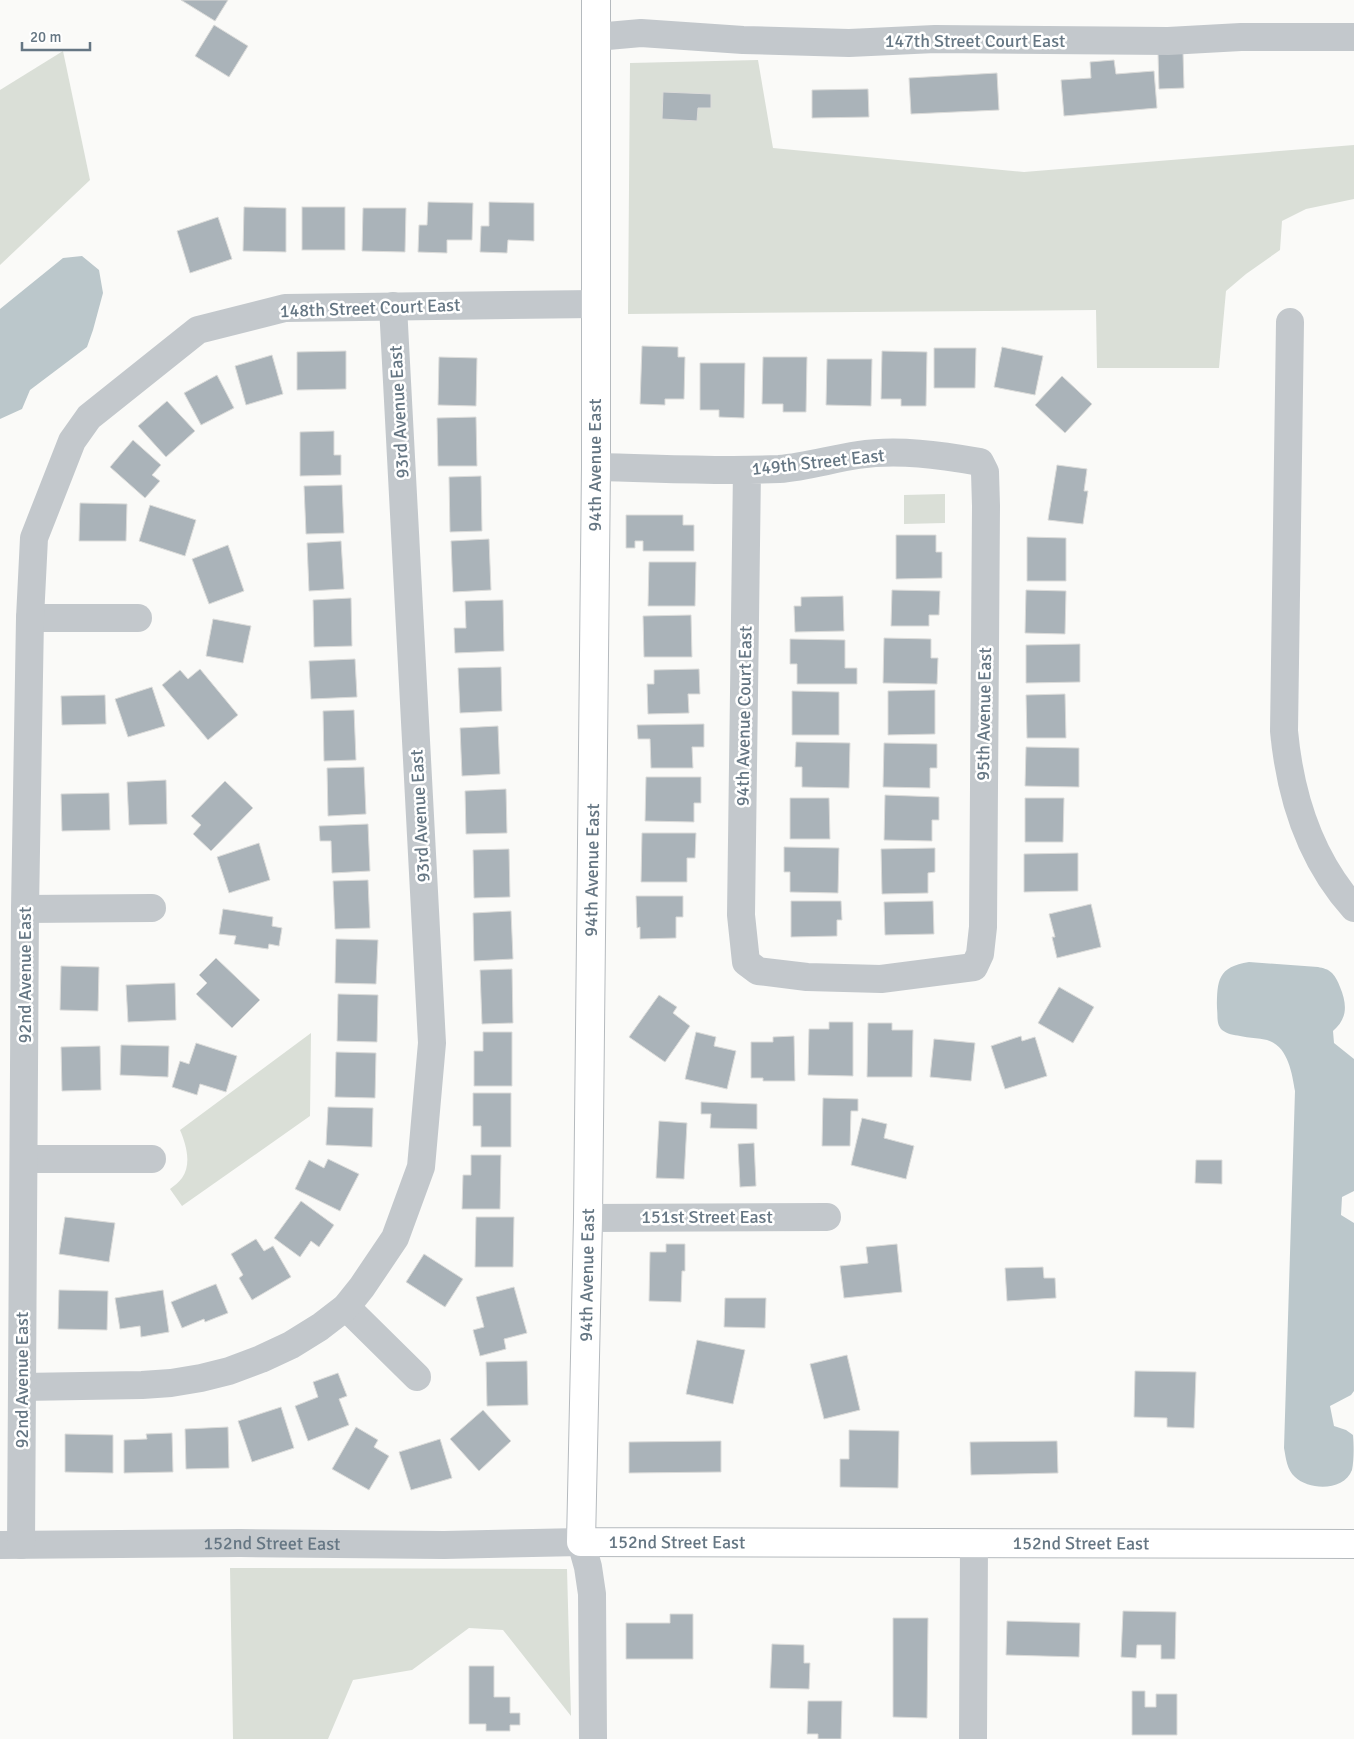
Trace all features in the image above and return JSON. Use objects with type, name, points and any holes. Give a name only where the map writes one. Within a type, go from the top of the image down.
[{"type":"main road","name":"94th Avenue East","points":[[581,1542],[588,1218],[596,467],[596,0]]},
{"type":"main road","name":"152nd Street East","points":[[581,1542],[1354,1544]]},
{"type":"street","name":"147th Street Court East","points":[[596,37],[641,33],[744,40],[849,43],[935,39],[1158,41],[1241,37],[1354,37]]},
{"type":"street","name":"148th Street Court East","points":[[89,417],[198,330],[285,308],[570,306],[595,304]]},
{"type":"street","name":"93rd Avenue East","points":[[22,1386],[172,1383],[201,1378],[245,1365],[291,1345],[320,1327],[346,1307],[379,1263],[395,1238],[421,1167],[432,1044],[393,306]]},
{"type":"street","points":[[1290,322],[1284,731],[1286,759],[1294,794],[1309,838],[1336,884],[1354,908]]},
{"type":"street","name":"92nd Avenue East","points":[[11,1545],[22,1386],[25,909],[30,618],[34,538],[72,441],[89,417]]},
{"type":"street","name":"149th Street East","points":[[596,467],[747,470],[804,466],[859,455],[880,453],[942,455],[980,462]]},
{"type":"street","name":"95th Avenue East","points":[[746,962],[758,971],[806,977],[881,979],[974,966],[980,954],[983,917],[986,506],[985,472],[980,462]]},
{"type":"street","name":"94th Avenue Court East","points":[[746,962],[741,915],[747,470]]},
{"type":"street","points":[[30,618],[138,618]]},
{"type":"street","points":[[25,909],[152,908]]},
{"type":"street","points":[[24,1160],[152,1159]]},
{"type":"street","name":"151st Street East","points":[[588,1218],[827,1216]]},
{"type":"street","points":[[346,1307],[417,1377]]},
{"type":"street","name":"152nd Street East","points":[[11,1545],[240,1543],[444,1545],[581,1542]]},
{"type":"street","name":"94th Avenue East","points":[[581,1542],[588,1567],[592,1594],[593,1739]]},
{"type":"street","points":[[973,1739],[974,1543]]},
{"type":"shaded area","points":[[63,51],[90,180],[0,265],[0,90]]},
{"type":"shaded area","points":[[758,60],[773,148],[1024,172],[1354,145],[1354,199],[1306,209],[1282,221],[1280,250],[1226,291],[1219,368],[1097,368],[1096,310],[628,314],[630,63]]},
{"type":"shaded area","points":[[82,256],[99,270],[103,293],[87,347],[30,390],[22,409],[0,419],[0,309],[63,258]]},
{"type":"shaded area","points":[[945,494],[945,523],[904,524],[904,495]]},
{"type":"shaded area","points":[[1249,962],[1318,967],[1332,973],[1340,987],[1345,1005],[1344,1016],[1333,1031],[1334,1043],[1354,1059],[1354,1191],[1342,1197],[1341,1215],[1354,1223],[1354,1391],[1351,1395],[1330,1406],[1334,1426],[1346,1430],[1353,1435],[1354,1448],[1352,1470],[1348,1477],[1342,1482],[1326,1487],[1309,1485],[1295,1477],[1289,1468],[1284,1448],[1295,1091],[1292,1076],[1288,1061],[1280,1048],[1274,1043],[1226,1032],[1220,1028],[1218,1020],[1218,990],[1221,976],[1231,967]]},
{"type":"shaded area","points":[[311,1033],[310,1116],[182,1206],[170,1189],[182,1178],[187,1167],[186,1148],[180,1130]]},
{"type":"shaded area","points":[[230,1568],[567,1569],[571,1716],[503,1630],[469,1628],[412,1670],[353,1680],[328,1739],[233,1739]]},
{"type":"building","points":[[181,0],[228,0],[215,21]]},
{"type":"building","points":[[214,25],[248,46],[229,77],[195,56]]},
{"type":"building","points":[[1183,52],[1184,88],[1159,89],[1158,53]]},
{"type":"building","points":[[1114,60],[1116,74],[1154,71],[1157,108],[1064,116],[1061,80],[1091,78],[1090,62]]},
{"type":"building","points":[[997,73],[999,110],[911,114],[909,78]]},
{"type":"building","points":[[868,89],[869,117],[812,118],[812,90]]},
{"type":"building","points":[[663,92],[711,94],[711,108],[698,108],[697,121],[662,119]]},
{"type":"building","points":[[428,202],[473,203],[472,240],[447,240],[447,253],[418,252],[419,225],[427,225]]},
{"type":"building","points":[[489,202],[534,203],[534,241],[508,240],[507,253],[480,252],[481,226],[489,226]]},
{"type":"building","points":[[244,207],[286,208],[286,252],[243,251]]},
{"type":"building","points":[[302,207],[345,207],[345,250],[302,250]]},
{"type":"building","points":[[363,208],[406,208],[405,252],[362,251]]},
{"type":"building","points":[[218,217],[232,259],[190,273],[177,231]]},
{"type":"building","points":[[642,346],[678,347],[678,357],[685,357],[684,399],[665,399],[665,405],[640,404]]},
{"type":"building","points":[[1002,347],[1043,356],[1035,395],[994,387]]},
{"type":"building","points":[[934,348],[976,348],[975,388],[934,388]]},
{"type":"building","points":[[346,351],[346,389],[297,390],[297,352]]},
{"type":"building","points":[[882,351],[927,352],[926,406],[901,406],[901,399],[881,399]]},
{"type":"building","points":[[272,355],[283,394],[246,405],[235,366]]},
{"type":"building","points":[[439,357],[477,358],[476,406],[438,405]]},
{"type":"building","points":[[763,357],[807,357],[806,412],[783,412],[783,404],[762,404]]},
{"type":"building","points":[[827,359],[872,359],[871,406],[826,405]]},
{"type":"building","points":[[700,363],[745,363],[744,418],[719,417],[719,410],[700,410]]},
{"type":"building","points":[[217,375],[234,408],[201,425],[184,393]]},
{"type":"building","points":[[1062,376],[1092,404],[1065,433],[1035,405]]},
{"type":"building","points":[[167,401],[195,431],[166,457],[138,426]]},
{"type":"building","points":[[476,417],[477,466],[438,466],[437,418]]},
{"type":"building","points":[[334,431],[334,455],[341,455],[341,475],[300,476],[300,432]]},
{"type":"building","points":[[133,440],[161,465],[152,475],[160,481],[145,498],[110,467]]},
{"type":"building","points":[[1057,465],[1087,469],[1084,491],[1088,491],[1083,524],[1048,520]]},
{"type":"building","points":[[481,476],[482,531],[450,532],[449,477]]},
{"type":"building","points":[[342,485],[344,533],[306,534],[304,486]]},
{"type":"building","points":[[80,503],[127,504],[126,541],[79,541]]},
{"type":"building","points":[[150,505],[196,520],[185,556],[139,541]]},
{"type":"building","points":[[626,515],[683,515],[683,525],[694,525],[694,551],[643,551],[643,541],[635,541],[635,548],[626,548]]},
{"type":"building","points":[[896,535],[936,535],[936,552],[942,552],[942,578],[896,579]]},
{"type":"building","points":[[1027,537],[1066,538],[1066,581],[1027,581]]},
{"type":"building","points":[[489,539],[491,590],[453,592],[451,541]]},
{"type":"building","points":[[341,541],[344,589],[309,591],[307,543]]},
{"type":"building","points":[[228,545],[244,591],[209,604],[192,559]]},
{"type":"building","points":[[649,562],[696,562],[695,606],[648,606]]},
{"type":"building","points":[[892,590],[940,591],[939,615],[929,615],[929,626],[891,626]]},
{"type":"building","points":[[1026,590],[1066,591],[1065,634],[1025,633]]},
{"type":"building","points":[[843,596],[844,631],[795,632],[794,606],[801,606],[801,597]]},
{"type":"building","points":[[351,598],[352,646],[314,647],[313,600]]},
{"type":"building","points":[[503,600],[504,651],[455,653],[454,628],[466,628],[465,601]]},
{"type":"building","points":[[691,615],[692,657],[644,657],[643,616]]},
{"type":"building","points":[[213,619],[251,626],[243,663],[206,656]]},
{"type":"building","points":[[884,638],[931,639],[931,658],[938,658],[937,684],[883,683]]},
{"type":"building","points":[[790,639],[845,640],[845,668],[857,668],[857,684],[797,684],[797,664],[790,664]]},
{"type":"building","points":[[1080,644],[1080,682],[1026,683],[1026,645]]},
{"type":"building","points":[[355,659],[357,697],[311,699],[309,661]]},
{"type":"building","points":[[501,667],[502,711],[460,713],[458,668]]},
{"type":"building","points":[[200,669],[238,715],[208,740],[162,685],[180,670],[188,679]]},
{"type":"building","points":[[699,669],[700,694],[688,694],[689,713],[648,714],[647,684],[654,684],[654,670]]},
{"type":"building","points":[[152,687],[165,726],[128,737],[115,699]]},
{"type":"building","points":[[935,690],[935,734],[888,735],[888,691]]},
{"type":"building","points":[[792,691],[839,692],[839,735],[792,735]]},
{"type":"building","points":[[1065,694],[1066,738],[1027,738],[1026,695]]},
{"type":"building","points":[[105,695],[106,724],[62,725],[61,696]]},
{"type":"building","points":[[354,710],[356,760],[324,761],[323,711]]},
{"type":"building","points":[[704,724],[704,747],[692,747],[693,768],[651,768],[650,739],[638,739],[637,725]]},
{"type":"building","points":[[498,726],[500,774],[462,776],[460,728]]},
{"type":"building","points":[[796,742],[850,743],[849,788],[802,787],[802,767],[795,767]]},
{"type":"building","points":[[884,743],[937,744],[937,768],[930,768],[930,788],[883,787]]},
{"type":"building","points":[[1026,747],[1079,748],[1079,787],[1025,786]]},
{"type":"building","points":[[364,767],[366,814],[328,816],[327,768]]},
{"type":"building","points":[[646,777],[701,777],[701,803],[694,803],[694,822],[645,821]]},
{"type":"building","points":[[166,780],[167,824],[129,825],[127,782]]},
{"type":"building","points":[[225,781],[253,808],[211,851],[193,834],[201,825],[191,816]]},
{"type":"building","points":[[506,789],[507,833],[466,834],[465,791]]},
{"type":"building","points":[[109,793],[110,830],[62,831],[61,794]]},
{"type":"building","points":[[885,795],[939,797],[939,820],[932,820],[932,841],[884,840]]},
{"type":"building","points":[[790,798],[829,798],[830,839],[790,839]]},
{"type":"building","points":[[1025,798],[1064,798],[1063,842],[1025,842]]},
{"type":"building","points":[[368,824],[370,871],[332,873],[331,841],[320,841],[319,826]]},
{"type":"building","points":[[642,833],[696,833],[695,858],[687,858],[687,882],[641,882]]},
{"type":"building","points":[[259,843],[270,880],[229,893],[217,857]]},
{"type":"building","points":[[784,847],[839,848],[838,893],[790,892],[790,872],[784,872]]},
{"type":"building","points":[[935,848],[935,872],[928,873],[928,893],[882,894],[881,849]]},
{"type":"building","points":[[509,849],[510,897],[474,898],[473,850]]},
{"type":"building","points":[[1078,853],[1078,891],[1024,892],[1024,854]]},
{"type":"building","points":[[368,880],[370,928],[335,929],[333,881]]},
{"type":"building","points":[[636,896],[683,896],[683,917],[676,917],[676,938],[640,939],[640,927],[637,928]]},
{"type":"building","points":[[791,901],[841,901],[842,920],[837,920],[837,936],[791,937]]},
{"type":"building","points":[[933,901],[934,934],[885,935],[884,902]]},
{"type":"building","points":[[1091,904],[1101,947],[1057,958],[1052,937],[1055,937],[1049,914]]},
{"type":"building","points":[[223,909],[273,917],[272,926],[282,928],[279,946],[269,944],[268,949],[234,944],[236,936],[219,934]]},
{"type":"building","points":[[511,911],[513,959],[474,961],[473,913]]},
{"type":"building","points":[[336,939],[378,940],[376,984],[335,983]]},
{"type":"building","points":[[216,958],[260,1000],[232,1028],[196,994],[207,983],[199,975]]},
{"type":"building","points":[[61,966],[99,967],[98,1011],[60,1010]]},
{"type":"building","points":[[512,969],[513,1023],[482,1024],[480,970]]},
{"type":"building","points":[[175,983],[176,1020],[128,1022],[126,985]]},
{"type":"building","points":[[1059,987],[1094,1007],[1073,1043],[1038,1023]]},
{"type":"building","points":[[338,994],[378,995],[377,1042],[337,1041]]},
{"type":"building","points":[[659,995],[677,1007],[673,1013],[690,1026],[665,1062],[629,1037]]},
{"type":"building","points":[[829,1022],[853,1022],[853,1076],[808,1075],[809,1029],[829,1029]]},
{"type":"building","points":[[868,1023],[892,1023],[892,1030],[913,1030],[912,1077],[867,1077]]},
{"type":"building","points":[[483,1032],[512,1032],[512,1086],[474,1086],[474,1051],[483,1051]]},
{"type":"building","points":[[696,1032],[716,1037],[714,1046],[736,1051],[727,1089],[685,1079]]},
{"type":"building","points":[[794,1036],[795,1081],[763,1081],[763,1078],[751,1078],[751,1042],[773,1042],[773,1037]]},
{"type":"building","points":[[1021,1036],[1022,1041],[1035,1037],[1047,1076],[1005,1089],[991,1046]]},
{"type":"building","points":[[934,1039],[975,1043],[971,1081],[930,1077]]},
{"type":"building","points":[[196,1043],[237,1056],[226,1092],[200,1084],[197,1095],[172,1087],[180,1061],[189,1064]]},
{"type":"building","points":[[121,1045],[169,1046],[168,1077],[120,1075]]},
{"type":"building","points":[[100,1046],[101,1090],[62,1091],[61,1047]]},
{"type":"building","points":[[336,1052],[376,1053],[375,1098],[335,1097]]},
{"type":"building","points":[[473,1093],[511,1093],[511,1147],[481,1147],[481,1126],[473,1126]]},
{"type":"building","points":[[823,1098],[858,1099],[858,1111],[851,1111],[850,1146],[822,1146]]},
{"type":"building","points":[[701,1102],[757,1104],[757,1129],[710,1128],[711,1114],[701,1114]]},
{"type":"building","points":[[328,1107],[373,1108],[372,1147],[326,1145]]},
{"type":"building","points":[[862,1118],[887,1124],[884,1138],[914,1146],[906,1179],[851,1165]]},
{"type":"building","points":[[659,1121],[687,1123],[684,1179],[656,1178]]},
{"type":"building","points":[[754,1143],[756,1186],[740,1187],[738,1144]]},
{"type":"building","points":[[471,1155],[501,1155],[500,1209],[462,1209],[463,1175],[471,1175]]},
{"type":"building","points":[[328,1159],[359,1174],[340,1211],[295,1189],[309,1160],[324,1168]]},
{"type":"building","points":[[1196,1160],[1222,1160],[1222,1184],[1195,1183]]},
{"type":"building","points":[[301,1201],[334,1225],[319,1247],[311,1241],[300,1257],[274,1238]]},
{"type":"building","points":[[65,1217],[115,1223],[109,1262],[59,1254]]},
{"type":"building","points":[[476,1217],[514,1217],[513,1267],[475,1267]]},
{"type":"building","points":[[256,1239],[264,1251],[273,1246],[291,1277],[252,1300],[239,1278],[243,1275],[231,1254]]},
{"type":"building","points":[[666,1244],[685,1244],[685,1271],[682,1271],[681,1302],[649,1301],[650,1252],[666,1252]]},
{"type":"building","points":[[897,1244],[902,1292],[844,1298],[840,1266],[868,1263],[866,1247]]},
{"type":"building","points":[[424,1254],[463,1279],[445,1307],[406,1282]]},
{"type":"building","points":[[1043,1267],[1044,1278],[1055,1278],[1056,1298],[1007,1301],[1005,1268]]},
{"type":"building","points":[[216,1284],[228,1313],[205,1322],[204,1319],[182,1328],[171,1302]]},
{"type":"building","points":[[514,1287],[527,1333],[504,1339],[506,1349],[480,1356],[473,1330],[484,1327],[476,1297]]},
{"type":"building","points":[[59,1290],[108,1291],[107,1330],[58,1329]]},
{"type":"building","points":[[163,1290],[169,1332],[141,1337],[140,1326],[120,1329],[115,1298]]},
{"type":"building","points":[[725,1298],[766,1298],[765,1328],[724,1327]]},
{"type":"building","points":[[697,1340],[745,1350],[733,1404],[686,1394]]},
{"type":"building","points":[[847,1355],[860,1410],[824,1419],[810,1364]]},
{"type":"building","points":[[527,1361],[528,1405],[487,1406],[486,1362]]},
{"type":"building","points":[[1135,1371],[1196,1372],[1194,1428],[1167,1427],[1167,1418],[1134,1417]]},
{"type":"building","points":[[338,1373],[347,1396],[339,1399],[349,1425],[308,1441],[295,1406],[318,1397],[313,1382]]},
{"type":"building","points":[[281,1407],[294,1448],[252,1462],[238,1421]]},
{"type":"building","points":[[483,1410],[511,1441],[479,1471],[450,1439]]},
{"type":"building","points":[[228,1427],[229,1468],[186,1469],[185,1429]]},
{"type":"building","points":[[356,1427],[378,1440],[374,1447],[389,1456],[369,1490],[332,1469]]},
{"type":"building","points":[[849,1430],[899,1431],[898,1488],[840,1487],[840,1459],[849,1459]]},
{"type":"building","points":[[172,1433],[173,1472],[124,1473],[124,1440],[147,1439],[146,1434]]},
{"type":"building","points":[[65,1434],[113,1435],[113,1473],[65,1472]]},
{"type":"building","points":[[440,1439],[452,1478],[411,1490],[399,1452]]},
{"type":"building","points":[[721,1441],[721,1472],[629,1473],[629,1442]]},
{"type":"building","points":[[1057,1441],[1058,1473],[971,1475],[970,1442]]},
{"type":"building","points":[[1123,1611],[1176,1612],[1175,1659],[1161,1659],[1161,1645],[1137,1645],[1136,1658],[1121,1657]]},
{"type":"building","points":[[670,1614],[693,1614],[693,1659],[626,1659],[626,1623],[670,1623]]},
{"type":"building","points":[[893,1618],[928,1618],[927,1718],[893,1717]]},
{"type":"building","points":[[1007,1621],[1080,1623],[1079,1657],[1006,1655]]},
{"type":"building","points":[[772,1644],[804,1645],[804,1663],[810,1663],[809,1689],[770,1688]]},
{"type":"building","points":[[469,1666],[494,1666],[494,1697],[510,1697],[510,1713],[520,1713],[520,1725],[510,1725],[510,1731],[486,1731],[486,1724],[469,1724]]},
{"type":"building","points":[[1132,1691],[1145,1691],[1145,1707],[1156,1707],[1156,1694],[1177,1694],[1177,1735],[1132,1735]]},
{"type":"building","points":[[808,1701],[842,1701],[841,1739],[818,1739],[818,1734],[807,1734]]}]
